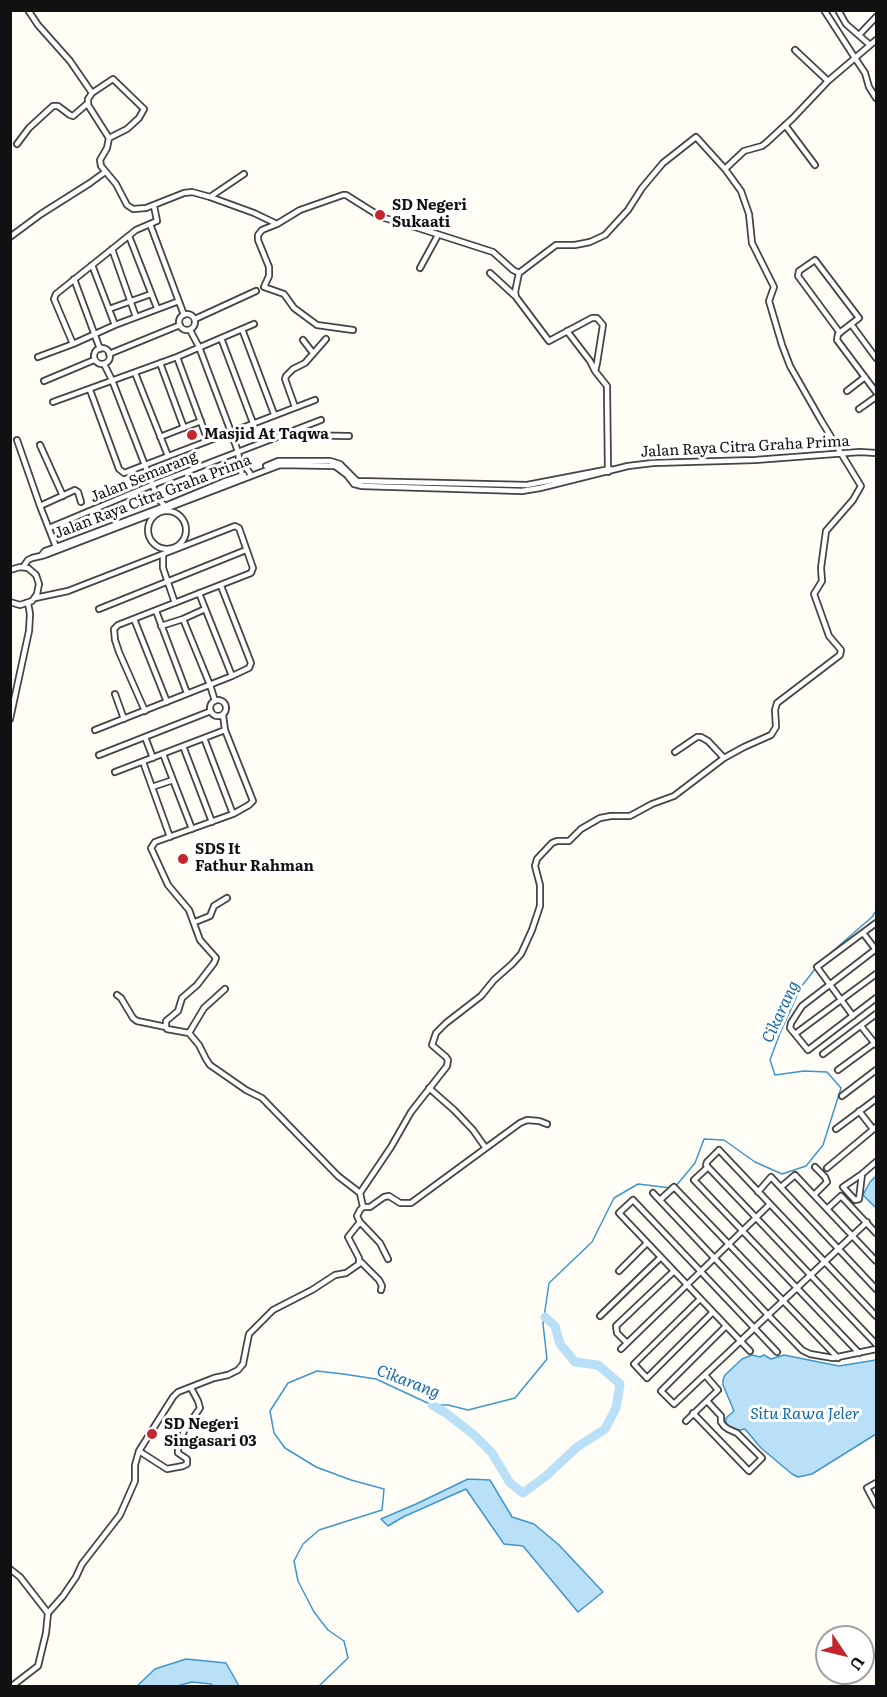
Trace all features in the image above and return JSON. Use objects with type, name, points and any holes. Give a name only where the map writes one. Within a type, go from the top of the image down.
[{"type":"street","points":[[28,10],[70,61],[92,93]]},
{"type":"street","points":[[824,10],[865,73],[868,86],[874,91],[876,98]]},
{"type":"street","points":[[838,10],[846,24],[870,45]]},
{"type":"street","points":[[859,35],[876,17]]},
{"type":"street","points":[[725,169],[746,150],[764,144],[828,81],[876,40]]},
{"type":"street","points":[[795,50],[828,81]]},
{"type":"street","points":[[109,138],[90,110],[88,99],[92,93],[113,78],[144,109],[139,118],[127,129],[109,138],[100,160],[101,166],[116,184],[130,207],[137,210],[154,206],[188,192],[210,197],[277,224]]},
{"type":"street","points":[[17,144],[29,128],[53,106],[58,106],[74,116],[88,103]]},
{"type":"street","points":[[785,125],[815,165]]},
{"type":"street","points":[[360,1193],[391,1148],[411,1112],[448,1063],[446,1057],[432,1046],[436,1033],[485,993],[494,980],[516,960],[528,939],[540,906],[540,885],[535,862],[539,856],[552,843],[557,840],[569,841],[581,828],[600,818],[630,816],[652,804],[674,796],[724,758],[771,735],[776,727],[777,702],[841,653],[840,648],[829,636],[814,594],[822,581],[821,568],[826,531],[853,500],[861,486],[790,366],[769,301],[773,285],[752,243],[749,214],[741,191],[698,137],[663,163],[642,188],[628,210],[605,235],[576,245],[556,245],[519,273],[516,297]]},
{"type":"street","points":[[10,237],[105,172]]},
{"type":"street","points":[[210,197],[244,174]]},
{"type":"street","points":[[353,330],[316,326],[294,308],[284,294],[264,287],[269,276],[269,267],[258,235],[267,227],[277,224],[300,210],[343,195],[349,196],[364,208],[381,217],[494,252],[519,273]]},
{"type":"street","points":[[73,344],[54,297],[136,230],[158,220],[154,206]]},
{"type":"street","points":[[150,224],[184,315]]},
{"type":"street","points":[[420,268],[438,235]]},
{"type":"street","points":[[129,236],[157,308]]},
{"type":"street","points":[[111,249],[136,317]]},
{"type":"street","points":[[840,333],[798,276],[799,271],[815,260],[859,318],[840,333],[837,340],[876,392]]},
{"type":"street","points":[[92,265],[115,325]]},
{"type":"street","points":[[490,273],[516,297],[549,341],[592,318],[601,321],[603,329],[594,371]]},
{"type":"street","points":[[74,279],[100,348],[109,354],[109,360],[105,364]]},
{"type":"street","points":[[195,319],[256,291]]},
{"type":"street","points":[[109,309],[151,294]]},
{"type":"street","points":[[38,357],[179,300]]},
{"type":"street","points":[[184,315],[188,314],[195,319]]},
{"type":"street","points":[[180,325],[181,317],[184,315]]},
{"type":"street","points":[[190,330],[195,319]]},
{"type":"street","points":[[53,402],[177,357],[254,324]]},
{"type":"street","points":[[851,324],[876,357]]},
{"type":"street","points":[[180,325],[190,330]]},
{"type":"street","points":[[109,354],[180,325]]},
{"type":"street","points":[[242,329],[274,414]]},
{"type":"street","points":[[190,330],[231,432],[238,452],[242,477]]},
{"type":"street","points":[[567,331],[590,361],[594,371],[605,383],[608,470]]},
{"type":"street","points":[[221,338],[253,423]]},
{"type":"street","points":[[295,407],[285,379],[290,372],[304,363],[326,339]]},
{"type":"street","points":[[303,340],[312,353]]},
{"type":"street","points":[[94,360],[96,351],[100,348]]},
{"type":"street","points":[[177,357],[208,441]]},
{"type":"street","points":[[94,360],[105,364]]},
{"type":"street","points":[[44,381],[94,360]]},
{"type":"street","points":[[160,363],[184,428]]},
{"type":"street","points":[[105,364],[161,510]]},
{"type":"street","points":[[135,373],[168,456]]},
{"type":"street","points":[[847,391],[865,377]]},
{"type":"street","points":[[871,384],[876,379]]},
{"type":"street","points":[[90,390],[119,470],[124,473],[315,400]]},
{"type":"street","points":[[859,409],[876,397]]},
{"type":"street","name":"Jalan Semarang","points":[[49,528],[152,485],[321,420]]},
{"type":"street","points":[[160,437],[201,421]]},
{"type":"street","name":"Jalan Semarang","points":[[281,435],[349,436]]},
{"type":"street","points":[[17,440],[56,546]]},
{"type":"street","points":[[40,445],[63,496]]},
{"type":"street","name":"Jalan Raya Citra Graha Prima","points":[[41,556],[278,462],[335,462],[355,480],[360,481],[540,486],[608,470],[652,464],[876,453]]},
{"type":"street","points":[[241,465],[245,466],[251,474]]},
{"type":"street","points":[[40,506],[76,489],[81,502]]},
{"type":"street","points":[[158,499],[161,510]]},
{"type":"street","points":[[161,510],[174,513],[185,524],[184,539],[175,549],[158,548],[148,535],[149,523],[161,510]]},
{"type":"street","name":"Jalan Raya Citra Graha Prima","points":[[41,556],[45,551],[56,546],[161,510]]},
{"type":"street","points":[[10,602],[20,605],[35,598],[68,591],[235,526],[240,529],[254,571],[118,625],[114,629],[119,652],[145,711]]},
{"type":"street","points":[[99,609],[246,550]]},
{"type":"street","points":[[163,555],[163,568],[175,603]]},
{"type":"street","points":[[23,567],[28,560],[41,556]]},
{"type":"street","points":[[154,558],[163,568]]},
{"type":"street","points":[[10,570],[23,567],[33,571],[38,579],[39,589],[35,598]]},
{"type":"street","points":[[95,730],[249,668],[251,663],[221,586]]},
{"type":"street","points":[[199,593],[232,676]]},
{"type":"street","points":[[10,719],[29,631],[28,603]]},
{"type":"street","points":[[161,626],[205,609]]},
{"type":"street","points":[[156,611],[187,693]]},
{"type":"street","points":[[183,619],[215,701]]},
{"type":"street","points":[[134,620],[167,702]]},
{"type":"street","points":[[115,694],[124,719]]},
{"type":"street","points":[[211,711],[215,701]]},
{"type":"street","points":[[166,1027],[166,1021],[178,1011],[182,998],[197,985],[215,961],[214,955],[200,940],[189,910],[168,885],[152,846],[154,843],[233,814],[253,801],[225,730],[223,715],[226,707],[224,703],[215,701]]},
{"type":"street","points":[[211,711],[214,715],[223,715]]},
{"type":"street","points":[[99,755],[211,711]]},
{"type":"street","points":[[114,772],[225,730]]},
{"type":"street","points":[[145,737],[153,758]]},
{"type":"street","points":[[675,752],[701,737],[724,758]]},
{"type":"street","points":[[204,738],[233,814]]},
{"type":"street","points":[[183,746],[212,822]]},
{"type":"street","points":[[163,754],[192,829]]},
{"type":"street","points":[[143,762],[170,837]]},
{"type":"street","points":[[152,787],[173,780]]},
{"type":"street","points":[[195,922],[210,916],[214,906],[227,898]]},
{"type":"street","points":[[853,1016],[817,967],[876,923]]},
{"type":"street","points":[[863,933],[876,950],[802,1006],[790,1028],[808,1050],[876,998]]},
{"type":"street","points":[[795,1034],[876,974]]},
{"type":"street","points":[[189,1033],[204,1008],[225,989]]},
{"type":"street","points":[[117,995],[137,1021],[189,1033],[210,1065],[246,1090],[262,1098],[338,1176],[360,1193],[363,1207]]},
{"type":"street","points":[[823,1054],[876,1014]]},
{"type":"street","points":[[838,1070],[876,1043],[861,1026]]},
{"type":"street","points":[[842,1096],[876,1070]]},
{"type":"street","points":[[429,1088],[473,1130],[485,1147]]},
{"type":"street","points":[[836,1129],[876,1099]]},
{"type":"street","points":[[827,1168],[875,1128],[859,1111]]},
{"type":"street","points":[[363,1207],[370,1207],[389,1196],[400,1203],[411,1203],[520,1123],[527,1120],[547,1124]]},
{"type":"street","points":[[876,1316],[719,1150],[707,1162],[706,1165],[876,1344]]},
{"type":"street","points":[[862,1174],[859,1200],[855,1200],[843,1188],[876,1162]]},
{"type":"street","points":[[708,1167],[694,1180],[860,1353]]},
{"type":"street","points":[[814,1195],[827,1182],[815,1167]]},
{"type":"street","points":[[781,1187],[795,1175],[876,1261]]},
{"type":"street","points":[[758,1192],[771,1177],[876,1289]]},
{"type":"street","points":[[660,1200],[674,1187],[838,1358]]},
{"type":"street","points":[[653,1193],[802,1350],[819,1356],[838,1358],[876,1349]]},
{"type":"street","points":[[827,1209],[841,1196],[876,1233]]},
{"type":"street","points":[[750,1351],[619,1214],[633,1200],[777,1352]]},
{"type":"street","points":[[621,1349],[770,1204]]},
{"type":"street","points":[[363,1207],[357,1216],[380,1243],[388,1259]]},
{"type":"street","points":[[360,1222],[348,1237],[360,1261],[379,1280],[381,1290]]},
{"type":"street","points":[[726,1326],[661,1391],[674,1404],[867,1222]]},
{"type":"street","points":[[619,1271],[647,1243]]},
{"type":"street","points":[[600,1316],[661,1257]]},
{"type":"street","points":[[12,1686],[38,1666],[48,1613],[63,1596],[82,1564],[120,1515],[135,1481],[135,1465],[139,1452],[173,1396],[178,1392],[238,1370],[243,1364],[249,1334],[273,1310],[312,1290],[331,1277],[346,1273],[358,1266],[360,1261]]},
{"type":"street","points":[[627,1343],[617,1332],[616,1326],[674,1271]]},
{"type":"street","points":[[700,1299],[634,1364],[647,1378],[713,1312]]},
{"type":"street","points":[[686,1421],[718,1390],[705,1375]]},
{"type":"street","points":[[139,1452],[167,1469],[187,1464],[187,1459],[178,1453],[178,1447],[184,1431],[199,1411],[200,1404],[191,1388]]},
{"type":"street","points":[[693,1413],[749,1471],[762,1458],[737,1432],[724,1426],[721,1422],[722,1416],[707,1401]]},
{"type":"street","points":[[876,1483],[867,1488],[876,1505]]},
{"type":"street","points":[[10,1569],[20,1577],[48,1613]]},
{"type":"water","points":[[876,1176],[876,1208],[863,1195]]},
{"type":"water","name":"Situ Rawa Jeler","points":[[752,1355],[760,1357],[764,1355],[771,1359],[784,1355],[839,1366],[876,1360],[876,1434],[812,1474],[798,1477],[792,1474],[761,1448],[745,1429],[735,1431],[726,1424],[726,1418],[734,1411],[723,1380],[725,1375],[742,1359]]},
{"type":"water","points":[[468,1479],[490,1480],[512,1517],[534,1524],[559,1545],[603,1592],[578,1612],[523,1546],[504,1544],[466,1489],[388,1526],[381,1519]]},
{"type":"water","points":[[186,1659],[226,1663],[239,1686],[213,1686],[192,1682],[177,1686],[137,1686],[155,1669]]},
{"type":"waterway","name":"Cikarang","points":[[819,963],[876,911]]},
{"type":"waterway","name":"Cikarang","points":[[675,1187],[695,1163],[704,1139],[724,1140],[755,1162],[782,1174],[806,1166],[823,1145],[841,1088],[827,1072],[804,1071],[775,1075],[770,1060],[801,987],[815,969]]},
{"type":"waterway","name":"Cikarang","points":[[319,1686],[348,1658],[344,1641],[328,1630],[314,1612],[298,1581],[294,1561],[303,1544],[319,1530],[382,1510],[384,1489],[316,1467],[285,1448],[274,1433],[270,1411],[288,1383],[317,1371],[343,1374],[376,1379],[432,1405],[448,1405],[468,1410],[515,1398],[547,1359],[543,1324],[549,1283],[592,1242],[614,1198],[638,1184],[671,1188]]},
{"type":"waterway","points":[[432,1405],[474,1435],[492,1453],[510,1483],[523,1493],[546,1476],[577,1447],[605,1429],[616,1408],[620,1384],[598,1365],[575,1362],[560,1344],[555,1326],[545,1317]]},
{"type":"place","name":"SD Negeri Sukaati","points":[[380,215]]},
{"type":"place","name":"Masjid At Taqwa","points":[[192,435]]},
{"type":"place","name":"SDS It Fathur Rahman","points":[[183,859]]},
{"type":"place","name":"SD Negeri Singasari 03","points":[[152,1434]]}]
